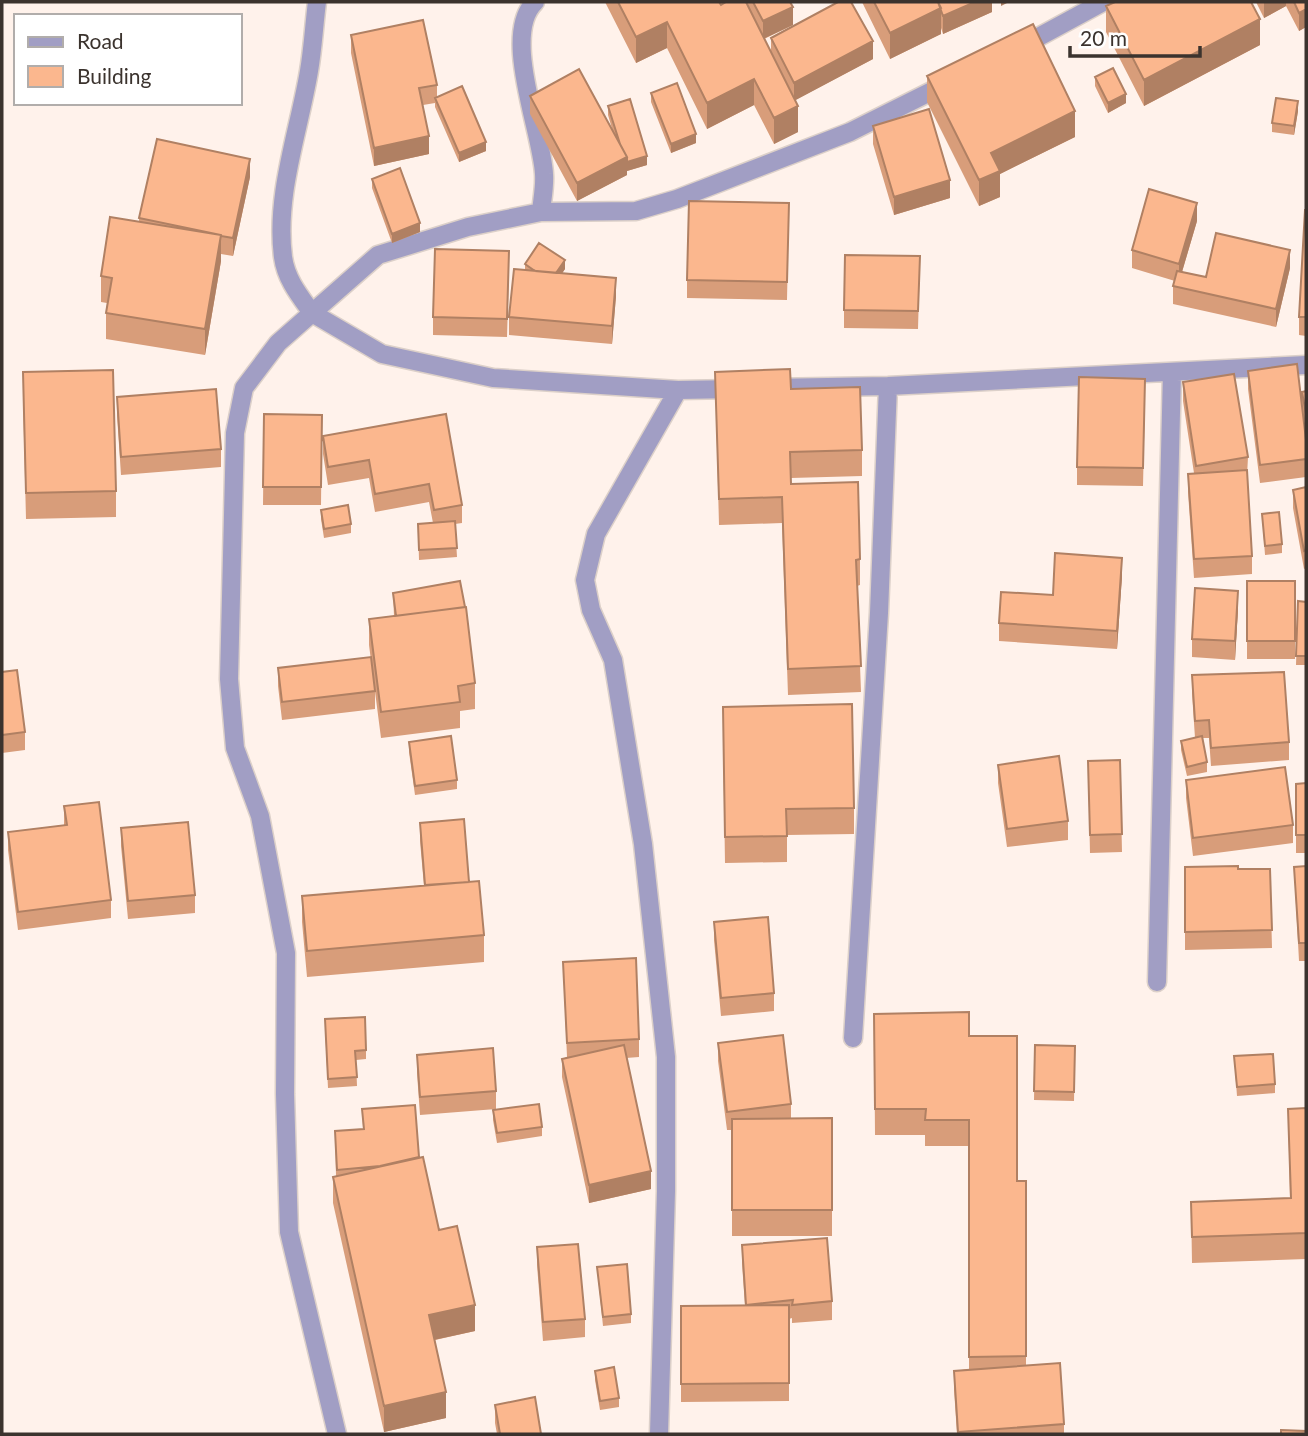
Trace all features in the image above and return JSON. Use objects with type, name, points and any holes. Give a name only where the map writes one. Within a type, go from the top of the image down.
[{"type":"street","points":[[317,2],[309,70],[283,203],[283,257],[290,281],[312,313],[382,355],[493,378],[678,390],[888,386],[1306,365]]},
{"type":"street","points":[[536,2],[522,28],[523,57],[544,177],[541,212]]},
{"type":"street","points":[[1008,53],[1103,2]]},
{"type":"street","points":[[337,1434],[289,1232],[285,1094],[286,953],[260,816],[235,748],[229,679],[235,433],[244,388],[278,343],[378,255],[468,227],[541,212],[636,211],[850,132],[959,77]]},
{"type":"street","points":[[1157,982],[1172,372]]},
{"type":"street","points":[[853,1038],[878,626],[888,386]]},
{"type":"street","points":[[659,1434],[666,1191],[666,1057],[643,844],[613,660],[591,610],[586,580],[596,534],[678,390]]},
{"type":"building","points":[[618,2],[719,2],[721,5],[726,2],[746,2],[798,106],[774,118],[754,79],[707,103],[667,22],[636,37]]},
{"type":"building","points":[[753,2],[790,2],[793,7],[763,21]]},
{"type":"building","points":[[838,2],[851,2],[873,41],[794,83],[771,38]]},
{"type":"building","points":[[874,2],[938,2],[941,8],[890,33]]},
{"type":"building","points":[[938,2],[975,2],[943,16]]},
{"type":"building","points":[[1115,2],[1251,2],[1260,19],[1144,80],[1106,6]]},
{"type":"building","points":[[1294,2],[1306,2],[1306,9],[1299,13]]},
{"type":"building","points":[[423,20],[437,85],[419,88],[429,136],[374,148],[351,35]]},
{"type":"building","points":[[1033,24],[1075,111],[991,153],[1000,171],[979,180],[927,76]]},
{"type":"building","points":[[1113,68],[1126,94],[1108,103],[1095,77]]},
{"type":"building","points":[[579,69],[627,157],[577,183],[530,96]]},
{"type":"building","points":[[677,83],[696,134],[671,144],[651,93]]},
{"type":"building","points":[[462,86],[486,142],[459,153],[435,98]]},
{"type":"building","points":[[1276,98],[1298,101],[1294,126],[1272,123]]},
{"type":"building","points":[[630,99],[647,156],[627,162],[608,106]]},
{"type":"building","points":[[929,109],[950,180],[894,197],[873,126]]},
{"type":"building","points":[[157,139],[250,159],[233,238],[139,218]]},
{"type":"building","points":[[400,168],[420,223],[392,234],[372,179]]},
{"type":"building","points":[[1149,189],[1197,203],[1179,264],[1132,250]]},
{"type":"building","points":[[689,201],[789,203],[787,282],[687,280]]},
{"type":"building","points":[[1305,210],[1306,317],[1299,317]]},
{"type":"building","points":[[110,217],[221,235],[205,329],[106,313],[112,278],[101,276]]},
{"type":"building","points":[[1216,233],[1290,250],[1276,309],[1173,286],[1177,271],[1206,277]]},
{"type":"building","points":[[539,243],[565,260],[556,273],[535,271],[525,264]]},
{"type":"building","points":[[435,249],[509,251],[507,319],[433,317]]},
{"type":"building","points":[[845,255],[920,256],[918,311],[844,310]]},
{"type":"building","points":[[514,269],[616,278],[612,326],[509,317]]},
{"type":"building","points":[[1297,364],[1306,459],[1260,465],[1248,371]]},
{"type":"building","points":[[790,369],[791,389],[860,387],[862,450],[790,452],[791,484],[858,482],[860,559],[856,560],[861,666],[788,669],[782,497],[719,499],[715,372]]},
{"type":"building","points":[[113,370],[116,491],[26,493],[23,372]]},
{"type":"building","points":[[1234,374],[1248,457],[1196,466],[1183,382]]},
{"type":"building","points":[[1079,377],[1145,379],[1143,468],[1077,467]]},
{"type":"building","points":[[216,389],[221,449],[121,457],[117,397]]},
{"type":"building","points":[[1306,391],[1306,414],[1302,392]]},
{"type":"building","points":[[264,414],[322,415],[321,487],[263,487]]},
{"type":"building","points":[[446,414],[462,505],[434,510],[429,484],[375,494],[369,460],[328,467],[323,436]]},
{"type":"building","points":[[1247,470],[1252,556],[1194,559],[1188,474]]},
{"type":"building","points":[[1306,487],[1306,550],[1304,551],[1293,490]]},
{"type":"building","points":[[348,505],[351,524],[324,529],[321,510]]},
{"type":"building","points":[[1279,512],[1282,544],[1265,546],[1262,514]]},
{"type":"building","points":[[455,521],[457,548],[419,550],[418,524]]},
{"type":"building","points":[[1055,553],[1122,558],[1117,631],[999,623],[1001,592],[1053,595]]},
{"type":"building","points":[[460,581],[465,607],[396,616],[393,593]]},
{"type":"building","points":[[1247,581],[1295,581],[1295,641],[1247,641]]},
{"type":"building","points":[[1195,588],[1238,591],[1235,641],[1192,639]]},
{"type":"building","points":[[1298,601],[1306,602],[1306,656],[1296,656]]},
{"type":"building","points":[[466,607],[475,683],[458,686],[460,702],[381,712],[369,619]]},
{"type":"building","points":[[371,657],[375,691],[282,702],[278,668]]},
{"type":"building","points":[[17,670],[25,732],[2,735],[2,672]]},
{"type":"building","points":[[1284,672],[1289,742],[1211,748],[1209,720],[1195,721],[1192,675]]},
{"type":"building","points":[[852,704],[854,808],[786,809],[787,836],[725,837],[723,707]]},
{"type":"building","points":[[451,736],[457,780],[415,786],[409,742]]},
{"type":"building","points":[[1202,736],[1207,762],[1187,767],[1181,741]]},
{"type":"building","points":[[1059,756],[1068,821],[1007,829],[998,765]]},
{"type":"building","points":[[1120,760],[1122,834],[1090,835],[1088,761]]},
{"type":"building","points":[[1285,767],[1293,825],[1193,838],[1186,780]]},
{"type":"building","points":[[1306,783],[1306,835],[1296,835],[1296,784]]},
{"type":"building","points":[[99,802],[111,900],[18,912],[8,832],[67,825],[64,806]]},
{"type":"building","points":[[464,819],[469,882],[425,885],[420,823]]},
{"type":"building","points":[[188,822],[195,895],[128,901],[121,828]]},
{"type":"building","points":[[1238,866],[1238,869],[1270,869],[1272,930],[1185,932],[1185,867]]},
{"type":"building","points":[[1306,866],[1306,943],[1299,943],[1294,867]]},
{"type":"building","points":[[479,881],[484,935],[307,951],[302,896]]},
{"type":"building","points":[[768,917],[774,993],[721,998],[714,922]]},
{"type":"building","points":[[636,958],[639,1039],[567,1043],[563,962]]},
{"type":"building","points":[[969,1012],[969,1036],[1017,1036],[1017,1181],[1026,1181],[1026,1356],[969,1357],[969,1120],[925,1120],[926,1109],[875,1109],[874,1014]]},
{"type":"building","points":[[365,1017],[366,1050],[355,1051],[357,1077],[328,1079],[325,1019]]},
{"type":"building","points":[[783,1035],[791,1104],[727,1112],[718,1043]]},
{"type":"building","points":[[624,1045],[651,1171],[589,1185],[562,1059]]},
{"type":"building","points":[[1035,1045],[1075,1046],[1074,1092],[1034,1091]]},
{"type":"building","points":[[493,1048],[496,1091],[420,1097],[417,1055]]},
{"type":"building","points":[[1273,1054],[1275,1084],[1237,1087],[1234,1056]]},
{"type":"building","points":[[539,1104],[542,1127],[497,1133],[493,1110]]},
{"type":"building","points":[[415,1105],[419,1157],[380,1166],[337,1170],[335,1131],[364,1129],[362,1109]]},
{"type":"building","points":[[1306,1108],[1306,1233],[1192,1237],[1191,1202],[1291,1198],[1288,1109]]},
{"type":"building","points":[[832,1118],[832,1210],[732,1210],[732,1119]]},
{"type":"building","points":[[423,1157],[439,1230],[457,1226],[475,1305],[429,1315],[446,1392],[384,1406],[333,1177]]},
{"type":"building","points":[[827,1238],[832,1301],[792,1305],[793,1300],[746,1305],[742,1245]]},
{"type":"building","points":[[578,1244],[585,1319],[543,1322],[537,1247]]},
{"type":"building","points":[[627,1264],[631,1314],[603,1317],[597,1267]]},
{"type":"building","points":[[789,1305],[789,1383],[681,1384],[681,1306]]},
{"type":"building","points":[[1060,1363],[1064,1424],[958,1432],[954,1371]]},
{"type":"building","points":[[614,1367],[619,1398],[600,1401],[595,1371]]},
{"type":"building","points":[[535,1397],[541,1434],[500,1434],[495,1405]]},
{"type":"building","points":[[1281,1430],[1306,1431],[1306,1434],[1281,1434]]}]
